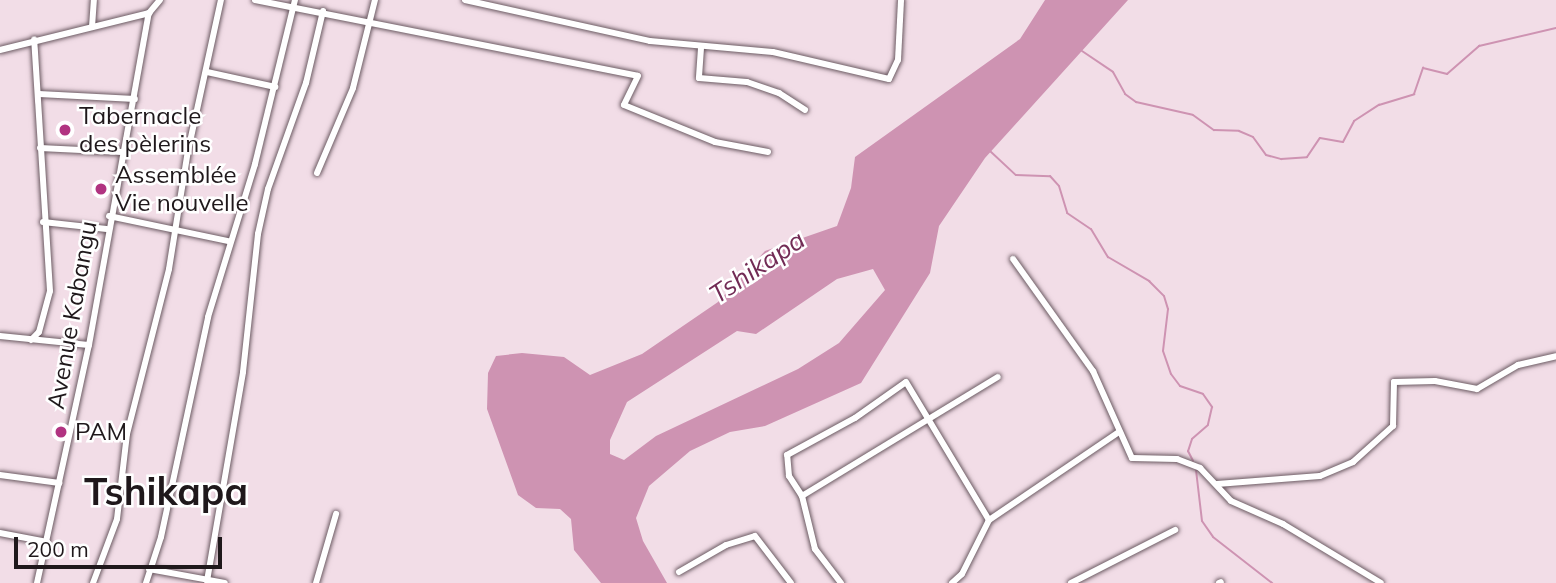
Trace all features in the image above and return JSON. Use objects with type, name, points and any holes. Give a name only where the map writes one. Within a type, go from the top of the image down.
[{"type":"street","points":[[92,27],[94,0]]},
{"type":"street","points":[[0,50],[149,13],[160,0]]},
{"type":"street","points":[[93,583],[117,519],[127,433],[175,232],[188,151],[221,0]]},
{"type":"street","points":[[255,0],[295,3],[323,12],[638,76],[624,105],[715,142],[768,152]]},
{"type":"street","points":[[317,173],[347,106],[375,0]]},
{"type":"street","points":[[465,0],[701,48],[773,52],[889,79],[898,60],[901,0]]},
{"type":"street","points":[[146,583],[161,537],[185,410],[228,241],[275,87],[295,3]]},
{"type":"street","points":[[207,581],[243,372],[258,234],[268,189],[306,83],[323,12]]},
{"type":"street","name":"Avenue Kabangu","points":[[37,583],[89,345],[109,216],[135,99],[149,13]]},
{"type":"street","points":[[31,340],[39,332],[50,291],[43,222],[39,94],[33,40]]},
{"type":"street","points":[[701,48],[699,78],[747,82],[779,93],[805,110]]},
{"type":"street","points":[[207,72],[275,87]]},
{"type":"street","points":[[39,94],[135,99]]},
{"type":"street","points":[[40,148],[122,152]]},
{"type":"street","points":[[109,216],[228,241]]},
{"type":"street","points":[[43,222],[107,229]]},
{"type":"street","points":[[1013,259],[1093,371],[1119,432],[1135,460],[1167,458],[1200,468],[1231,501],[1283,524],[1381,583]]},
{"type":"street","points":[[0,336],[89,345]]},
{"type":"street","points":[[1217,484],[1320,476],[1353,462],[1394,426],[1394,382],[1436,381],[1477,389],[1518,365],[1556,356]]},
{"type":"street","points":[[802,496],[929,422],[998,377]]},
{"type":"street","points":[[841,583],[814,549],[802,496],[789,476],[787,455],[855,418],[905,383],[989,520]]},
{"type":"street","points":[[952,583],[962,574],[989,520],[1119,432]]},
{"type":"street","points":[[0,475],[59,483]]},
{"type":"street","points":[[316,583],[336,514]]},
{"type":"street","points":[[1071,583],[1175,530]]},
{"type":"street","points":[[0,533],[47,542]]},
{"type":"street","points":[[679,572],[726,545],[755,536],[791,583]]},
{"type":"street","points":[[149,569],[225,583]]},
{"type":"water","points":[[1045,0],[1128,0],[985,158],[939,226],[930,273],[861,383],[765,426],[730,432],[690,451],[649,486],[636,518],[643,541],[667,583],[601,583],[574,550],[571,519],[560,509],[536,508],[518,495],[487,409],[488,373],[496,356],[522,353],[564,357],[590,375],[642,354],[718,302],[765,251],[837,226],[851,188],[855,157],[1020,39]],"holes":[[[873,269],[885,290],[839,343],[798,369],[656,436],[624,460],[610,454],[610,440],[627,402],[737,331],[756,334],[837,279]]]},
{"type":"waterway","points":[[1082,51],[1113,72],[1125,94],[1136,102],[1193,115],[1214,130],[1239,131],[1253,137],[1266,155],[1281,159],[1307,157],[1320,138],[1343,142],[1354,121],[1379,105],[1414,94],[1423,68],[1447,74],[1479,46],[1556,28]]},
{"type":"waterway","points":[[990,151],[1016,175],[1050,176],[1059,186],[1067,213],[1091,229],[1108,257],[1149,281],[1164,296],[1168,309],[1163,351],[1171,374],[1180,386],[1203,394],[1212,407],[1208,425],[1192,439],[1188,451],[1193,461]]},
{"type":"waterway","points":[[1196,470],[1202,521],[1213,537],[1272,583]]},
{"type":"place","name":"Tabernacle des pèlerins","points":[[65,130]]},
{"type":"place","name":"Assemblée Vie nouvelle","points":[[101,189]]},
{"type":"place","name":"PAM","points":[[61,432]]},
{"type":"district","name":"Tshikapa","points":[[166,492]]}]
